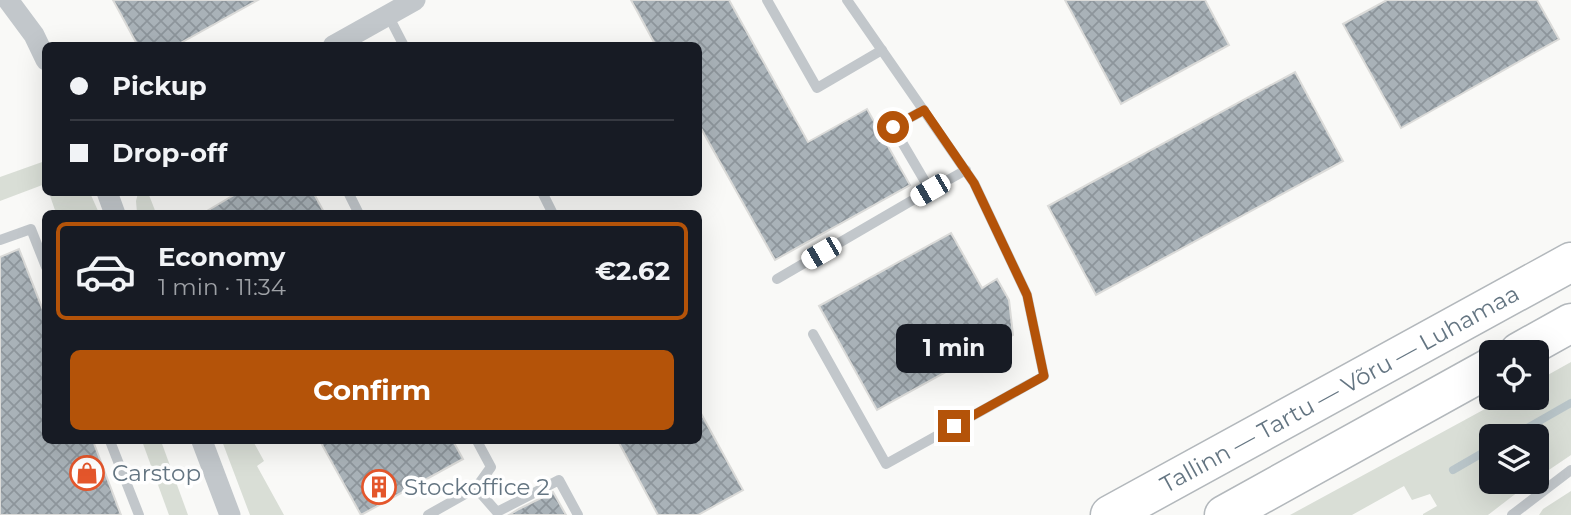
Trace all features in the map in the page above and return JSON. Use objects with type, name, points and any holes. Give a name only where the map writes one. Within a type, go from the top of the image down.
[{"type":"highway","name":"Tallinn — Tartu — Võru — Luhamaa","points":[[1111,515],[1571,262]]},
{"type":"highway","points":[[1541,340],[1571,323]]},
{"type":"highway","points":[[1224,515],[1479,374]]},
{"type":"street","points":[[8,0],[42,52]]},
{"type":"street","points":[[345,42],[415,0]]},
{"type":"street","points":[[203,444],[230,515]]},
{"type":"lane","points":[[766,0],[817,88],[882,50]]},
{"type":"lane","points":[[813,334],[886,464],[1044,376],[1027,295],[974,183],[847,0]]},
{"type":"lane","points":[[388,15],[402,42]]},
{"type":"lane","points":[[924,110],[893,127],[930,190]]},
{"type":"lane","points":[[777,279],[965,170]]},
{"type":"lane","points":[[0,240],[32,229],[42,257]]},
{"type":"lane","points":[[111,444],[139,515]]},
{"type":"lane","points":[[428,515],[477,488],[491,467],[479,444]]},
{"type":"lane","points":[[1512,515],[1571,470]]},
{"type":"lane","points":[[477,488],[497,512],[559,480],[578,515]]},
{"type":"shaded area","points":[[42,162],[42,185],[0,201],[0,177]]},
{"type":"shaded area","points":[[50,196],[91,196],[98,210],[55,210]]},
{"type":"shaded area","points":[[137,196],[149,196],[155,210],[137,210]]},
{"type":"shaded area","points":[[1571,362],[1571,455],[1549,470],[1549,424],[1479,424],[1479,494],[1515,494],[1488,515],[1423,515],[1437,506],[1430,494],[1412,500],[1404,486],[1352,515],[1290,515],[1483,410],[1549,410],[1549,374]]},
{"type":"shaded area","points":[[143,444],[162,444],[188,515],[169,515]]},
{"type":"shaded area","points":[[223,444],[255,444],[264,461],[257,466],[284,515],[250,515]]},
{"type":"shaded area","points":[[1571,491],[1571,515],[1539,515],[1543,509]]},
{"type":"building","points":[[113,0],[258,0],[182,42],[136,42]]},
{"type":"building","points":[[631,0],[729,0],[808,142],[867,109],[910,185],[775,260],[702,130],[702,42],[654,42]]},
{"type":"building","points":[[1065,0],[1205,0],[1229,45],[1121,104]]},
{"type":"building","points":[[1387,0],[1537,0],[1559,39],[1401,128],[1343,24]]},
{"type":"building","points":[[1295,72],[1343,161],[1096,295],[1048,206]]},
{"type":"building","points":[[232,196],[315,196],[323,210],[209,210]]},
{"type":"building","points":[[951,233],[982,288],[997,279],[1009,300],[1013,335],[877,410],[819,306]]},
{"type":"building","points":[[19,249],[42,308],[42,444],[94,444],[121,515],[0,515],[0,257]]},
{"type":"building","points":[[702,415],[743,490],[698,515],[658,515],[620,444],[702,444]]},
{"type":"building","name":"Stockoffice 2","points":[[322,444],[455,444],[463,459],[361,515]]},
{"type":"building","points":[[553,492],[566,515],[509,515],[519,509]]},
{"type":"waterway","points":[[1534,424],[1571,403]]},
{"type":"waterway","points":[[1453,470],[1479,455]]},
{"type":"place","name":"Carstop","points":[[87,473]]},
{"type":"place","name":"Stockoffice 2","points":[[379,487]]},
{"type":"route","points":[[893,127],[924,110],[974,183],[1027,295],[1044,376],[954,426]]}]
